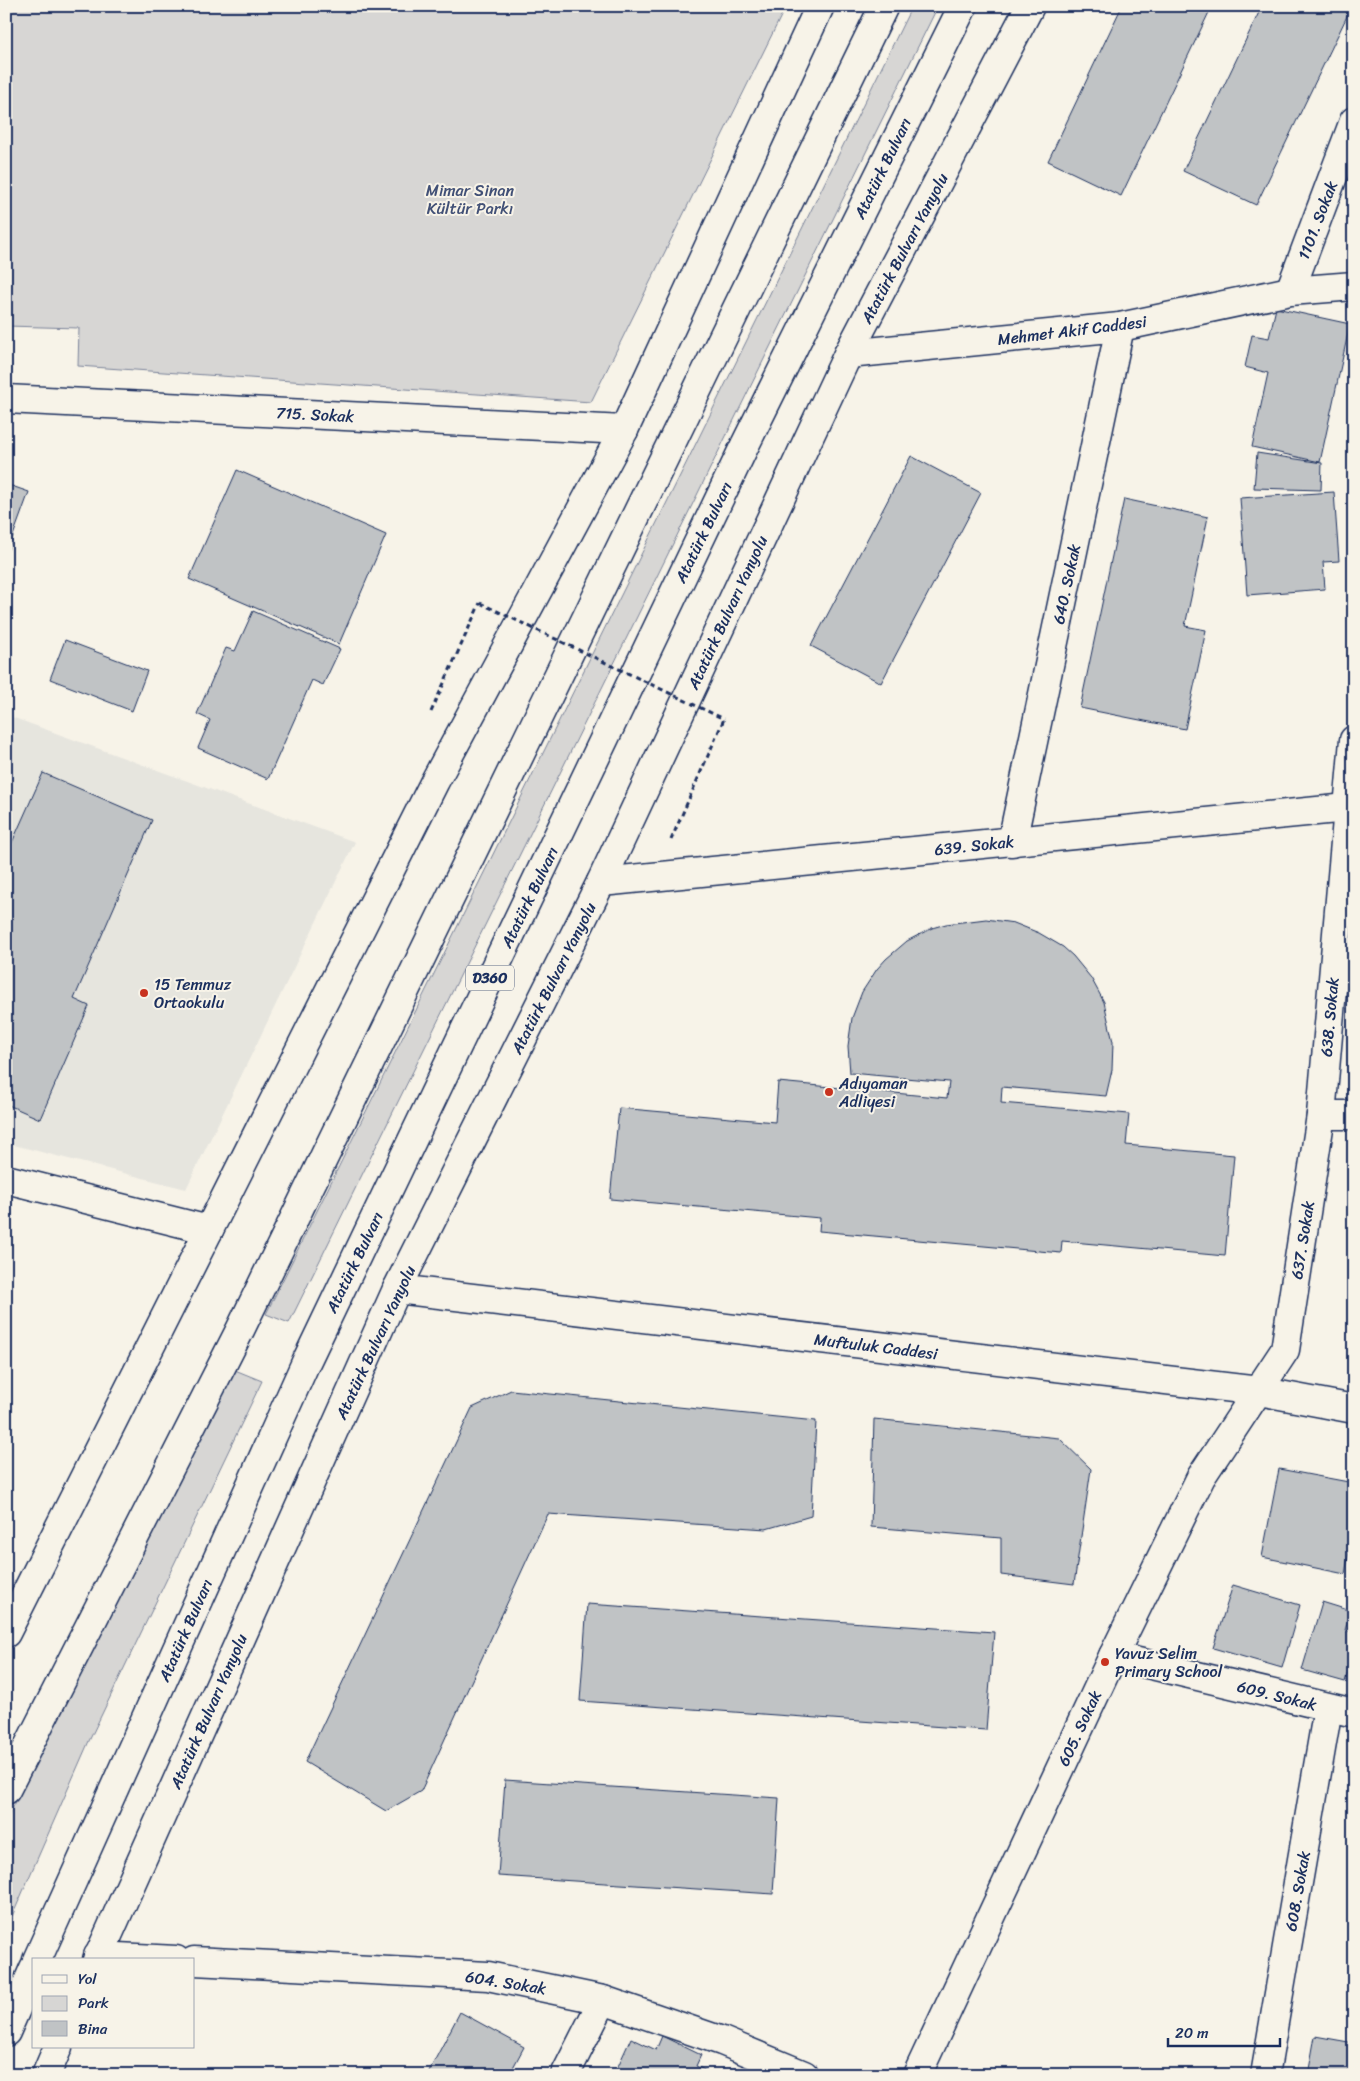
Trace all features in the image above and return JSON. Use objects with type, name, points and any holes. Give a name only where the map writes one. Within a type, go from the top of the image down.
[{"type":"main road","points":[[6,1632],[435,781],[624,430],[820,6]]},
{"type":"main road","points":[[6,1790],[240,1330],[884,6]]},
{"type":"main road","name":"Atatürk Bulvarı","points":[[38,1958],[315,1344],[745,445],[963,6]]},
{"type":"main road","name":"Atatürk Bulvarı Yanyolu","points":[[98,1958],[397,1289],[601,882],[848,354],[1030,6]]},
{"type":"main road","name":"1101. Sokak","points":[[1290,291],[1354,121]]},
{"type":"main road","name":"Mehmet Akif Caddesi","points":[[848,354],[1120,327],[1290,291],[1354,286]]},
{"type":"main road","name":"640. Sokak","points":[[1012,842],[1120,327]]},
{"type":"main road","name":"715. Sokak","points":[[6,399],[624,430]]},
{"type":"main road","name":"638. Sokak","points":[[1321,1115],[1354,740]]},
{"type":"main road","name":"639. Sokak","points":[[601,882],[1347,808]]},
{"type":"main road","points":[[1321,1115],[1354,1115]]},
{"type":"main road","name":"637. Sokak","points":[[1259,1391],[1285,1350],[1321,1115]]},
{"type":"main road","points":[[6,1179],[209,1230]]},
{"type":"main road","name":"Muftuluk Caddesi","points":[[397,1289],[1259,1391],[1354,1409]]},
{"type":"main road","name":"605. Sokak","points":[[917,2075],[1113,1656],[1201,1477],[1259,1391]]},
{"type":"main road","name":"609. Sokak","points":[[1113,1656],[1341,1711]]},
{"type":"main road","name":"608. Sokak","points":[[1266,2075],[1341,1711]]},
{"type":"main road","name":"604. Sokak","points":[[195,1961],[488,1976],[603,2000],[722,2041],[804,2075]]},
{"type":"main road","points":[[6,2032],[32,1973]]},
{"type":"main road","points":[[565,2075],[603,2000]]},
{"type":"main road","points":[[46,2075],[58,2048]]},
{"type":"path","points":[[440,694],[480,604],[724,719],[680,820]]},
{"type":"shaded area","name":"15 Temmuz Ortaokulu","points":[[6,715],[355,842],[186,1189],[6,1143]]},
{"type":"green space","name":"Mimar Sinan Kültür Parkı","points":[[6,6],[786,6],[591,402],[78,366],[79,328],[6,326]]},
{"type":"green space","points":[[912,6],[938,6],[289,1323],[266,1314]]},
{"type":"green space","points":[[235,1370],[262,1381],[89,1741],[6,1930],[6,1821]]},
{"type":"building","points":[[1122,6],[1212,6],[1121,196],[1048,161]]},
{"type":"building","points":[[1262,6],[1336,6],[1349,12],[1256,205],[1183,171]]},
{"type":"building","points":[[1276,308],[1350,324],[1320,462],[1252,447],[1268,373],[1245,367],[1252,335],[1269,338]]},
{"type":"building","points":[[1257,453],[1322,463],[1321,490],[1254,488]]},
{"type":"building","points":[[911,456],[981,493],[881,683],[811,646]]},
{"type":"building","points":[[237,470],[386,535],[339,644],[189,579]]},
{"type":"building","points":[[6,484],[29,492],[6,555]]},
{"type":"building","points":[[1334,492],[1339,561],[1323,562],[1325,589],[1247,595],[1240,498]]},
{"type":"building","points":[[1124,499],[1208,517],[1185,626],[1206,630],[1185,729],[1080,708]]},
{"type":"building","points":[[253,611],[340,649],[323,685],[312,680],[268,779],[198,748],[210,720],[197,714],[226,648],[235,651]]},
{"type":"building","points":[[65,640],[147,671],[132,711],[50,679]]},
{"type":"building","points":[[43,773],[152,820],[74,999],[89,1006],[40,1119],[6,1104],[6,856]]},
{"type":"building","name":"Adıyaman Adliyesi","points":[[986,919],[1014,923],[1039,933],[1063,947],[1073,956],[1091,978],[1104,1002],[1113,1042],[1112,1070],[1106,1096],[1002,1087],[1001,1103],[1129,1114],[1126,1145],[1234,1155],[1225,1256],[1062,1241],[1061,1253],[819,1231],[820,1218],[610,1199],[619,1108],[775,1122],[778,1082],[947,1098],[949,1082],[850,1073],[848,1046],[852,1018],[862,992],[877,969],[907,941],[932,928],[946,924]]},
{"type":"building","points":[[511,1390],[816,1421],[811,1516],[766,1529],[548,1514],[421,1791],[386,1811],[305,1762],[472,1408]]},
{"type":"building","points":[[874,1419],[1059,1438],[1091,1469],[1074,1584],[1001,1575],[1001,1538],[871,1527]]},
{"type":"building","points":[[1279,1469],[1354,1483],[1354,1542],[1351,1541],[1345,1574],[1262,1557]]},
{"type":"building","points":[[1233,1585],[1300,1605],[1282,1668],[1213,1648]]},
{"type":"building","points":[[1322,1602],[1351,1611],[1345,1630],[1354,1633],[1354,1651],[1345,1682],[1302,1670]]},
{"type":"building","points":[[587,1604],[994,1632],[986,1730],[580,1701]]},
{"type":"building","points":[[505,1780],[779,1798],[773,1894],[498,1876]]},
{"type":"building","points":[[460,2012],[524,2047],[509,2075],[427,2075]]},
{"type":"building","points":[[662,2036],[701,2055],[696,2066],[715,2075],[614,2075],[631,2038],[656,2050]]},
{"type":"building","points":[[1315,2036],[1354,2043],[1354,2075],[1308,2075]]},
{"type":"place","name":"15 Temmuz Ortaokulu","points":[[144,993]]},
{"type":"place","name":"Adıyaman Adliyesi","points":[[829,1092]]},
{"type":"place","name":"Yavuz Selim Primary School","points":[[1105,1662]]}]
